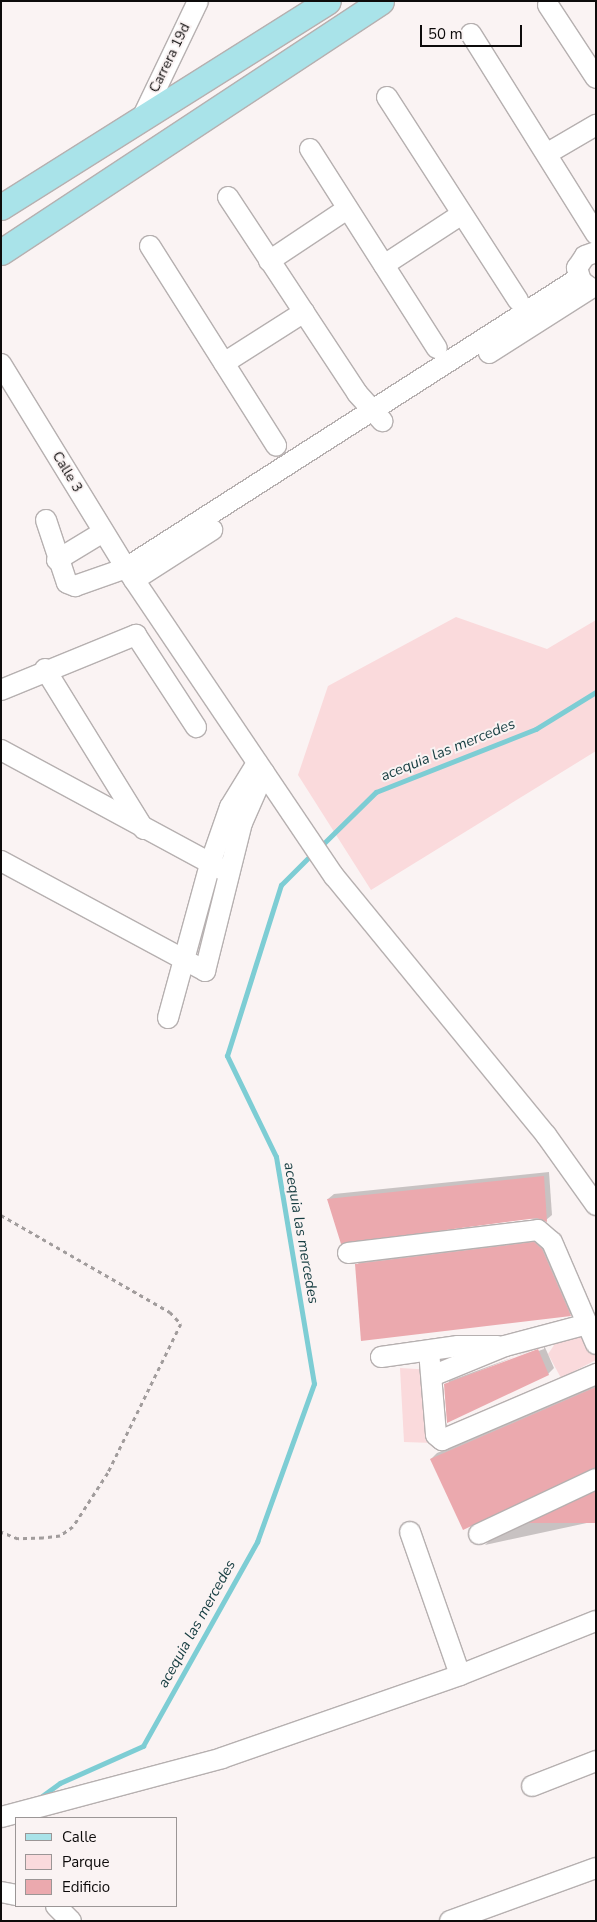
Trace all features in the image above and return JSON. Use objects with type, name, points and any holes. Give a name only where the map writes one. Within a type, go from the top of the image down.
[{"type":"main road","points":[[1,207],[328,1]]},
{"type":"main road","points":[[1,252],[381,1]]},
{"type":"street","name":"Carrera 19d","points":[[143,116],[198,1]]},
{"type":"street","points":[[548,5],[596,78]]},
{"type":"street","points":[[46,520],[61,576],[75,586],[130,574],[373,419],[589,285],[578,263],[592,252],[585,239],[593,229],[548,153],[471,34]]},
{"type":"street","points":[[387,97],[518,300]]},
{"type":"street","points":[[548,153],[596,125]]},
{"type":"street","points":[[310,149],[437,348]]},
{"type":"street","points":[[228,197],[373,419]]},
{"type":"street","points":[[269,262],[347,209]]},
{"type":"street","points":[[384,265],[462,214]]},
{"type":"street","points":[[150,246],[276,445]]},
{"type":"street","points":[[224,363],[304,312]]},
{"type":"street","name":"Calle 3","points":[[1,364],[130,574],[334,876],[546,1135],[596,1205]]},
{"type":"street","points":[[57,560],[103,532]]},
{"type":"street","points":[[1,690],[45,670],[136,636],[196,727]]},
{"type":"street","points":[[45,670],[145,830]]},
{"type":"street","points":[[1,750],[145,830],[232,874]]},
{"type":"street","points":[[168,1018],[210,864],[230,807],[261,768]]},
{"type":"street","points":[[1,861],[184,961],[205,970],[232,874],[242,822],[261,768]]},
{"type":"street","points":[[348,1253],[538,1230],[552,1242],[584,1325],[596,1344]]},
{"type":"street","points":[[432,1376],[505,1346],[584,1325]]},
{"type":"street","points":[[380,1357],[429,1351],[505,1346]]},
{"type":"street","points":[[429,1351],[436,1435],[442,1440],[596,1374]]},
{"type":"street","points":[[479,1534],[596,1479]]},
{"type":"street","points":[[410,1532],[460,1675]]},
{"type":"street","points":[[1,1817],[222,1758],[460,1675],[596,1621]]},
{"type":"street","points":[[532,1786],[596,1761]]},
{"type":"street","points":[[450,1921],[596,1868]]},
{"type":"street","points":[[1,1892],[15,1895]]},
{"type":"street","points":[[57,1907],[71,1921]]},
{"type":"path","points":[[1,1215],[170,1312],[181,1324],[108,1474],[73,1527],[60,1536],[43,1538],[18,1539],[1,1532]]},
{"type":"green space","points":[[456,617],[547,649],[596,620],[596,751],[371,890],[298,775],[328,686]]},
{"type":"green space","points":[[581,1329],[596,1348],[596,1360],[561,1378],[548,1354],[563,1332]]},
{"type":"green space","points":[[400,1368],[433,1370],[433,1443],[404,1442]]},
{"type":"building","points":[[544,1176],[547,1222],[537,1218],[341,1244],[327,1199]]},
{"type":"building","points":[[534,1242],[542,1249],[571,1316],[361,1341],[355,1264]]},
{"type":"building","points":[[538,1349],[549,1375],[447,1423],[444,1384]]},
{"type":"building","points":[[596,1387],[596,1467],[463,1530],[430,1459]]},
{"type":"building","points":[[471,1492],[596,1492],[596,1523],[471,1523]]},
{"type":"waterway","name":"acequia las mercedes","points":[[320,847],[376,792],[536,729],[596,692]]},
{"type":"waterway","name":"acequia las mercedes","points":[[38,1799],[60,1783],[143,1746],[257,1542],[314,1384],[276,1157],[227,1056],[281,885],[312,854]]}]
